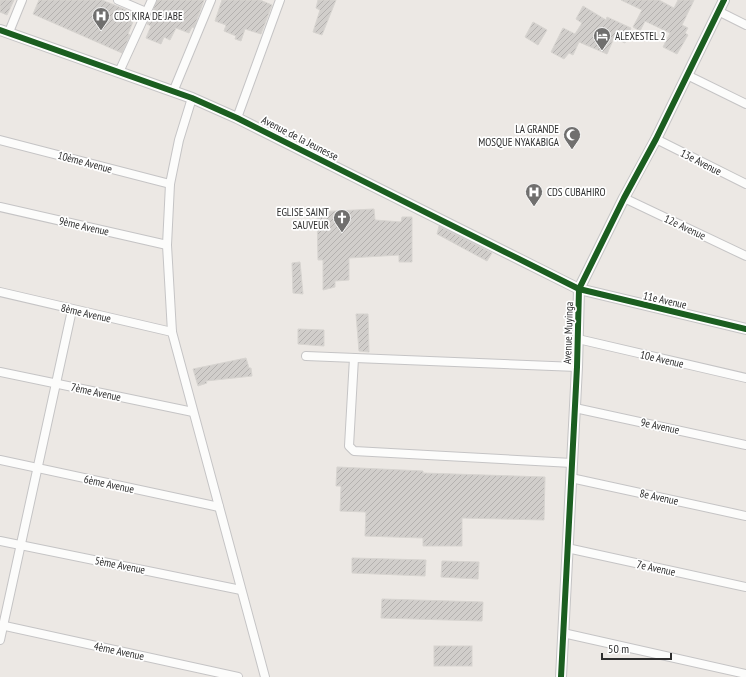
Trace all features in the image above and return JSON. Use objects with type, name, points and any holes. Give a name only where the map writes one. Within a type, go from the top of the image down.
[{"type":"street","points":[[4,31],[22,0]]},
{"type":"street","points":[[118,0],[146,12]]},
{"type":"street","points":[[119,72],[152,0]]},
{"type":"street","points":[[173,92],[211,0]]},
{"type":"street","points":[[237,118],[280,0]]},
{"type":"street","name":"Avenue Muyinga","points":[[561,677],[577,367],[579,290],[624,198],[656,139],[724,0]]},
{"type":"street","points":[[718,11],[746,25]]},
{"type":"street","name":"Avenue de la Jeunesse","points":[[4,31],[192,98],[237,118],[579,290]]},
{"type":"street","points":[[687,75],[746,104]]},
{"type":"street","points":[[192,98],[179,140],[170,184],[167,246],[172,332],[265,677]]},
{"type":"street","name":"13e Avenue","points":[[656,139],[746,184]]},
{"type":"street","name":"10ème Avenue","points":[[0,140],[170,184]]},
{"type":"street","name":"12e Avenue","points":[[624,198],[746,256]]},
{"type":"street","name":"9ème Avenue","points":[[0,207],[167,246]]},
{"type":"street","name":"11e Avenue","points":[[579,290],[746,329]]},
{"type":"street","name":"8ème Avenue","points":[[0,292],[72,310],[172,332]]},
{"type":"street","points":[[0,640],[2,626],[22,546],[72,310]]},
{"type":"street","name":"10e Avenue","points":[[578,339],[746,378]]},
{"type":"street","points":[[306,356],[577,367]]},
{"type":"street","points":[[354,358],[349,446],[354,451],[572,463]]},
{"type":"street","name":"7ème Avenue","points":[[0,372],[193,412]]},
{"type":"street","name":"9e Avenue","points":[[575,408],[746,444]]},
{"type":"street","name":"6ème Avenue","points":[[0,460],[37,470],[219,507]]},
{"type":"street","name":"8e Avenue","points":[[571,478],[746,516]]},
{"type":"street","name":"5ème Avenue","points":[[0,541],[241,590]]},
{"type":"street","name":"7e Avenue","points":[[567,548],[746,587]]},
{"type":"street","name":"4ème Avenue","points":[[2,626],[238,677]]},
{"type":"street","points":[[563,632],[746,674]]},
{"type":"building","points":[[0,0],[14,0],[7,15],[0,12]]},
{"type":"building","points":[[39,0],[102,0],[139,15],[137,20],[134,19],[128,34],[130,35],[122,53],[33,14]]},
{"type":"building","points":[[157,0],[204,0],[194,28],[192,27],[189,33],[176,28],[170,40],[164,37],[161,44],[146,38],[151,26],[147,24]]},
{"type":"building","points":[[222,0],[260,0],[272,5],[261,34],[245,29],[241,41],[235,39],[236,36],[224,31],[226,25],[215,21]]},
{"type":"building","points":[[318,0],[336,0],[322,35],[313,32],[320,10],[316,8]]},
{"type":"building","points":[[621,0],[659,0],[674,8],[678,0],[694,0],[682,25],[688,28],[685,33],[688,35],[677,54],[663,47],[670,33],[645,21],[640,31],[633,27],[642,10]]},
{"type":"building","points":[[583,6],[606,20],[607,17],[631,28],[625,43],[614,38],[607,54],[579,42],[573,55],[569,53],[564,59],[551,52],[563,28],[575,34],[582,23],[576,19]]},
{"type":"building","points":[[533,22],[547,30],[538,45],[525,37]]},
{"type":"building","points":[[374,209],[375,220],[401,222],[402,217],[412,217],[412,262],[399,262],[399,255],[349,258],[349,280],[335,281],[335,287],[323,290],[323,260],[318,260],[317,212]]},
{"type":"building","points":[[439,226],[492,253],[487,261],[437,234]]},
{"type":"building","points":[[300,262],[303,294],[293,293],[292,263]]},
{"type":"building","points":[[356,314],[368,314],[369,352],[359,351]]},
{"type":"building","points":[[298,329],[324,330],[324,346],[298,344]]},
{"type":"building","points":[[246,358],[249,368],[251,368],[252,376],[206,381],[207,383],[198,386],[193,369]]},
{"type":"building","points":[[337,467],[423,471],[423,473],[545,477],[544,520],[462,518],[462,546],[423,546],[423,538],[365,536],[366,512],[340,511],[341,486],[336,486]]},
{"type":"building","points":[[352,558],[426,560],[425,576],[352,573]]},
{"type":"building","points":[[442,561],[479,562],[478,579],[441,577]]},
{"type":"building","points":[[382,599],[483,602],[482,621],[381,618]]},
{"type":"building","points":[[434,646],[472,646],[472,666],[434,666]]},
{"type":"cycle path","points":[[561,677],[577,367],[579,289],[624,198],[656,139],[724,0]]},
{"type":"cycle path","points":[[0,30],[192,98],[237,118],[579,289],[746,329]]},
{"type":"place","name":"CDS KIRA DE JABE","points":[[101,31]]},
{"type":"place","name":"ALEXESTEL 2","points":[[602,51]]},
{"type":"place","name":"LA GRANDE MOSQUE NYAKABIGA","points":[[572,150]]},
{"type":"place","name":"CDS CUBAHIRO","points":[[534,207]]},
{"type":"place","name":"EGLISE SAINT SAUVEUR","points":[[342,233]]}]
